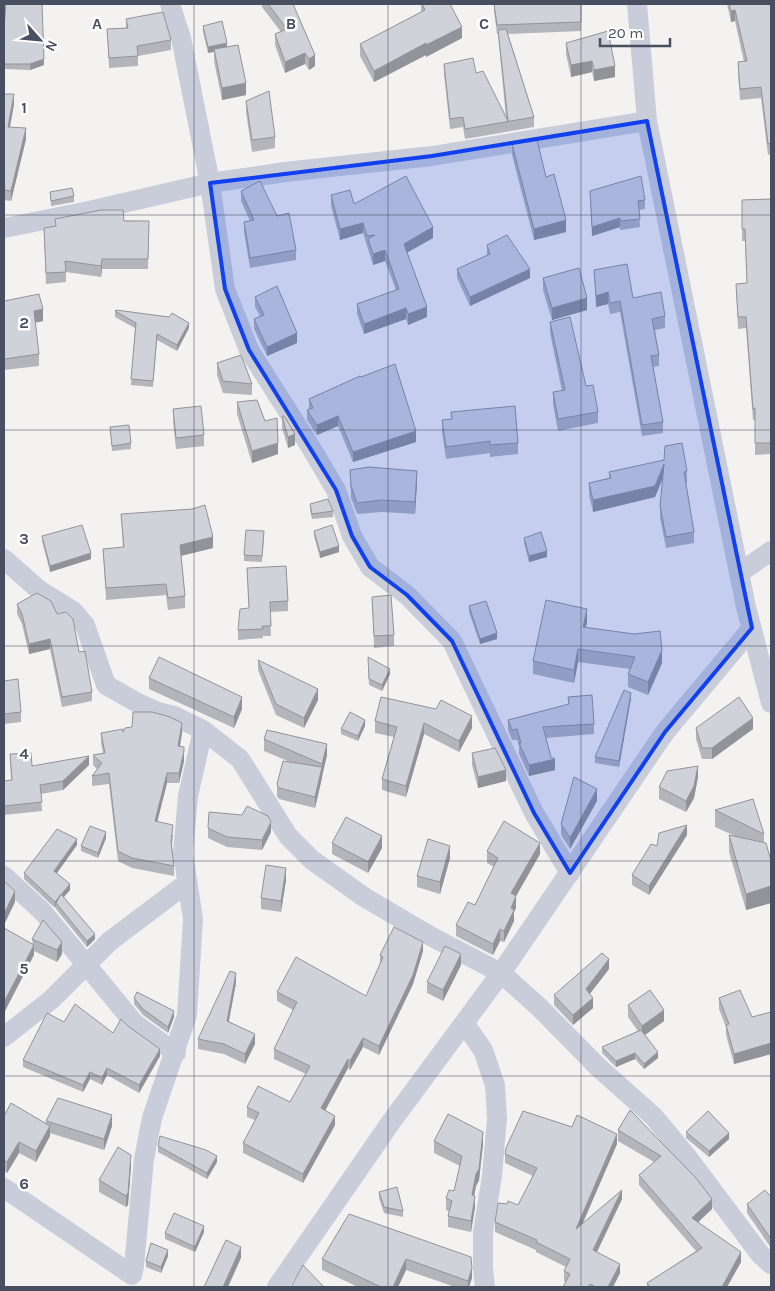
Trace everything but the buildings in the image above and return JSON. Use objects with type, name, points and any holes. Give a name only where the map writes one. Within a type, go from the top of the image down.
[{"type":"street","points":[[170,4],[181,38],[210,183],[225,289],[249,350],[336,490],[352,536],[370,567],[407,595],[452,641],[534,813],[570,873]]},
{"type":"street","points":[[637,4],[647,120],[740,573],[771,703]]},
{"type":"street","points":[[4,228],[89,211],[210,183],[285,172],[432,156],[647,120]]},
{"type":"street","points":[[740,573],[771,551]]},
{"type":"street","points":[[4,559],[39,590],[73,611],[85,625],[106,686],[136,702],[158,712],[174,716],[202,730],[240,759],[288,836],[312,860],[364,897],[423,932],[501,973],[539,1007],[598,1067],[654,1117],[688,1158],[760,1254],[771,1264]]},
{"type":"street","points":[[277,1287],[391,1122],[501,973],[665,732],[752,628]]},
{"type":"street","points":[[4,1188],[132,1275],[144,1159],[152,1118],[188,1016],[193,919],[183,853],[188,796],[202,730]]},
{"type":"street","points":[[4,876],[42,911],[135,1024],[176,1053]]},
{"type":"street","points":[[4,1036],[52,999],[110,941],[187,883]]},
{"type":"street","points":[[464,1023],[482,1050],[494,1085],[497,1118],[492,1176],[483,1232],[485,1287]]},
{"type":"highlighted area","points":[[647,121],[752,628],[665,732],[570,873],[534,813],[452,641],[407,595],[370,567],[352,536],[336,490],[249,350],[225,289],[210,183],[432,156]]}]
